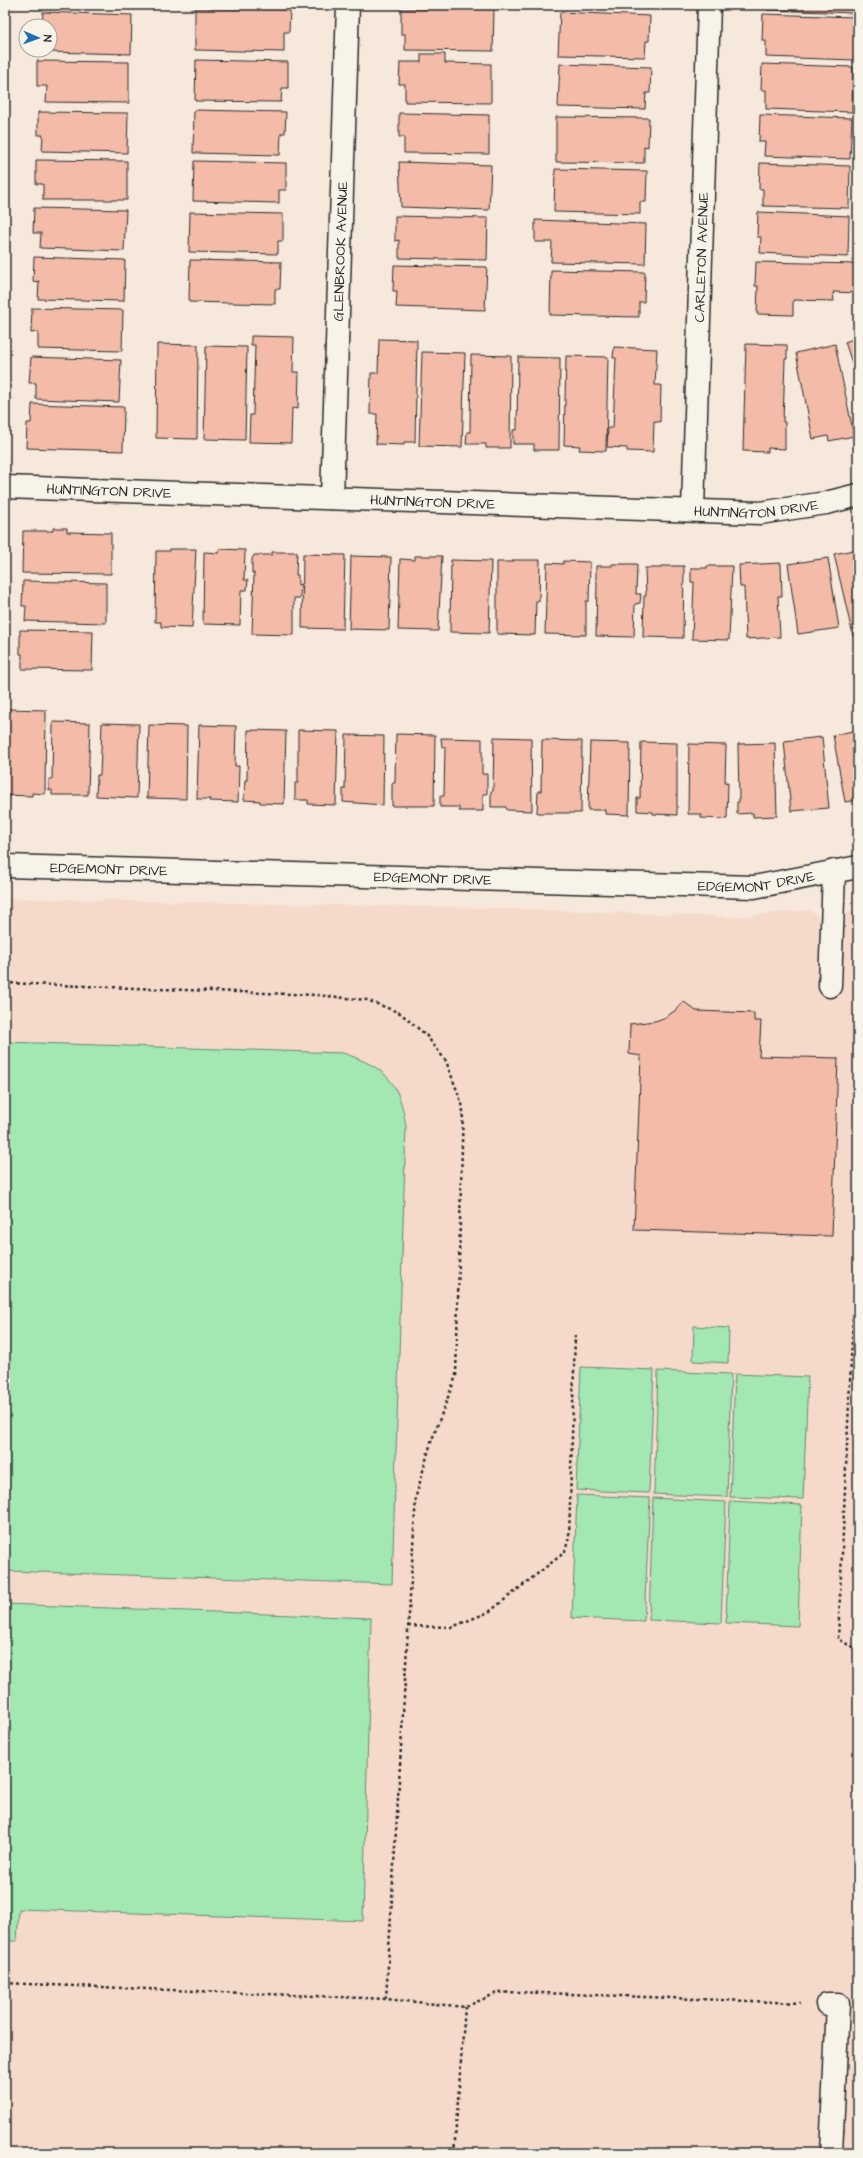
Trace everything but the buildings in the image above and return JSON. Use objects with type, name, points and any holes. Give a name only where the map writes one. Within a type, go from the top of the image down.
[{"type":"street","name":"GLENBROOK AVENUE","points":[[332,498],[348,5]]},
{"type":"street","name":"CARLETON AVENUE","points":[[693,509],[709,5]]},
{"type":"street","name":"HUNTINGTON DRIVE","points":[[5,487],[693,509],[760,513],[826,503],[858,495]]},
{"type":"street","name":"EDGEMONT DRIVE","points":[[5,866],[754,888],[858,867]]},
{"type":"street","points":[[830,986],[834,871]]},
{"type":"street","points":[[827,2004],[838,2004],[831,2153]]},
{"type":"path","points":[[5,984],[316,995],[367,1000],[400,1013],[426,1035],[446,1060],[463,1107],[456,1376],[432,1442],[416,1496],[386,1999]]},
{"type":"path","points":[[858,1210],[838,1639],[858,1650]]},
{"type":"path","points":[[408,1626],[452,1627],[489,1612],[565,1552],[569,1537],[575,1336]]},
{"type":"path","points":[[5,1983],[386,1999],[466,2007],[496,1992],[827,2004]]},
{"type":"path","points":[[454,2153],[466,2007]]},
{"type":"shaded area","points":[[5,898],[522,909],[736,917],[809,910],[820,917],[858,911],[858,2153],[5,2153]]},
{"type":"green space","points":[[5,1042],[343,1053],[370,1064],[388,1078],[399,1097],[406,1126],[392,1584],[7,1571],[5,1569]]},
{"type":"green space","points":[[694,1326],[729,1328],[728,1363],[693,1361]]},
{"type":"green space","points":[[581,1367],[654,1370],[649,1493],[576,1490]]},
{"type":"green space","points":[[658,1371],[731,1374],[727,1497],[654,1494]]},
{"type":"green space","points":[[735,1374],[808,1377],[803,1499],[730,1497]]},
{"type":"green space","points":[[577,1495],[650,1498],[644,1621],[572,1618]]},
{"type":"green space","points":[[653,1498],[726,1502],[721,1623],[649,1620]]},
{"type":"green space","points":[[730,1501],[802,1505],[798,1626],[726,1623]]},
{"type":"green space","points":[[5,1604],[371,1618],[363,1921],[19,1909],[17,1941],[5,1941]]}]
